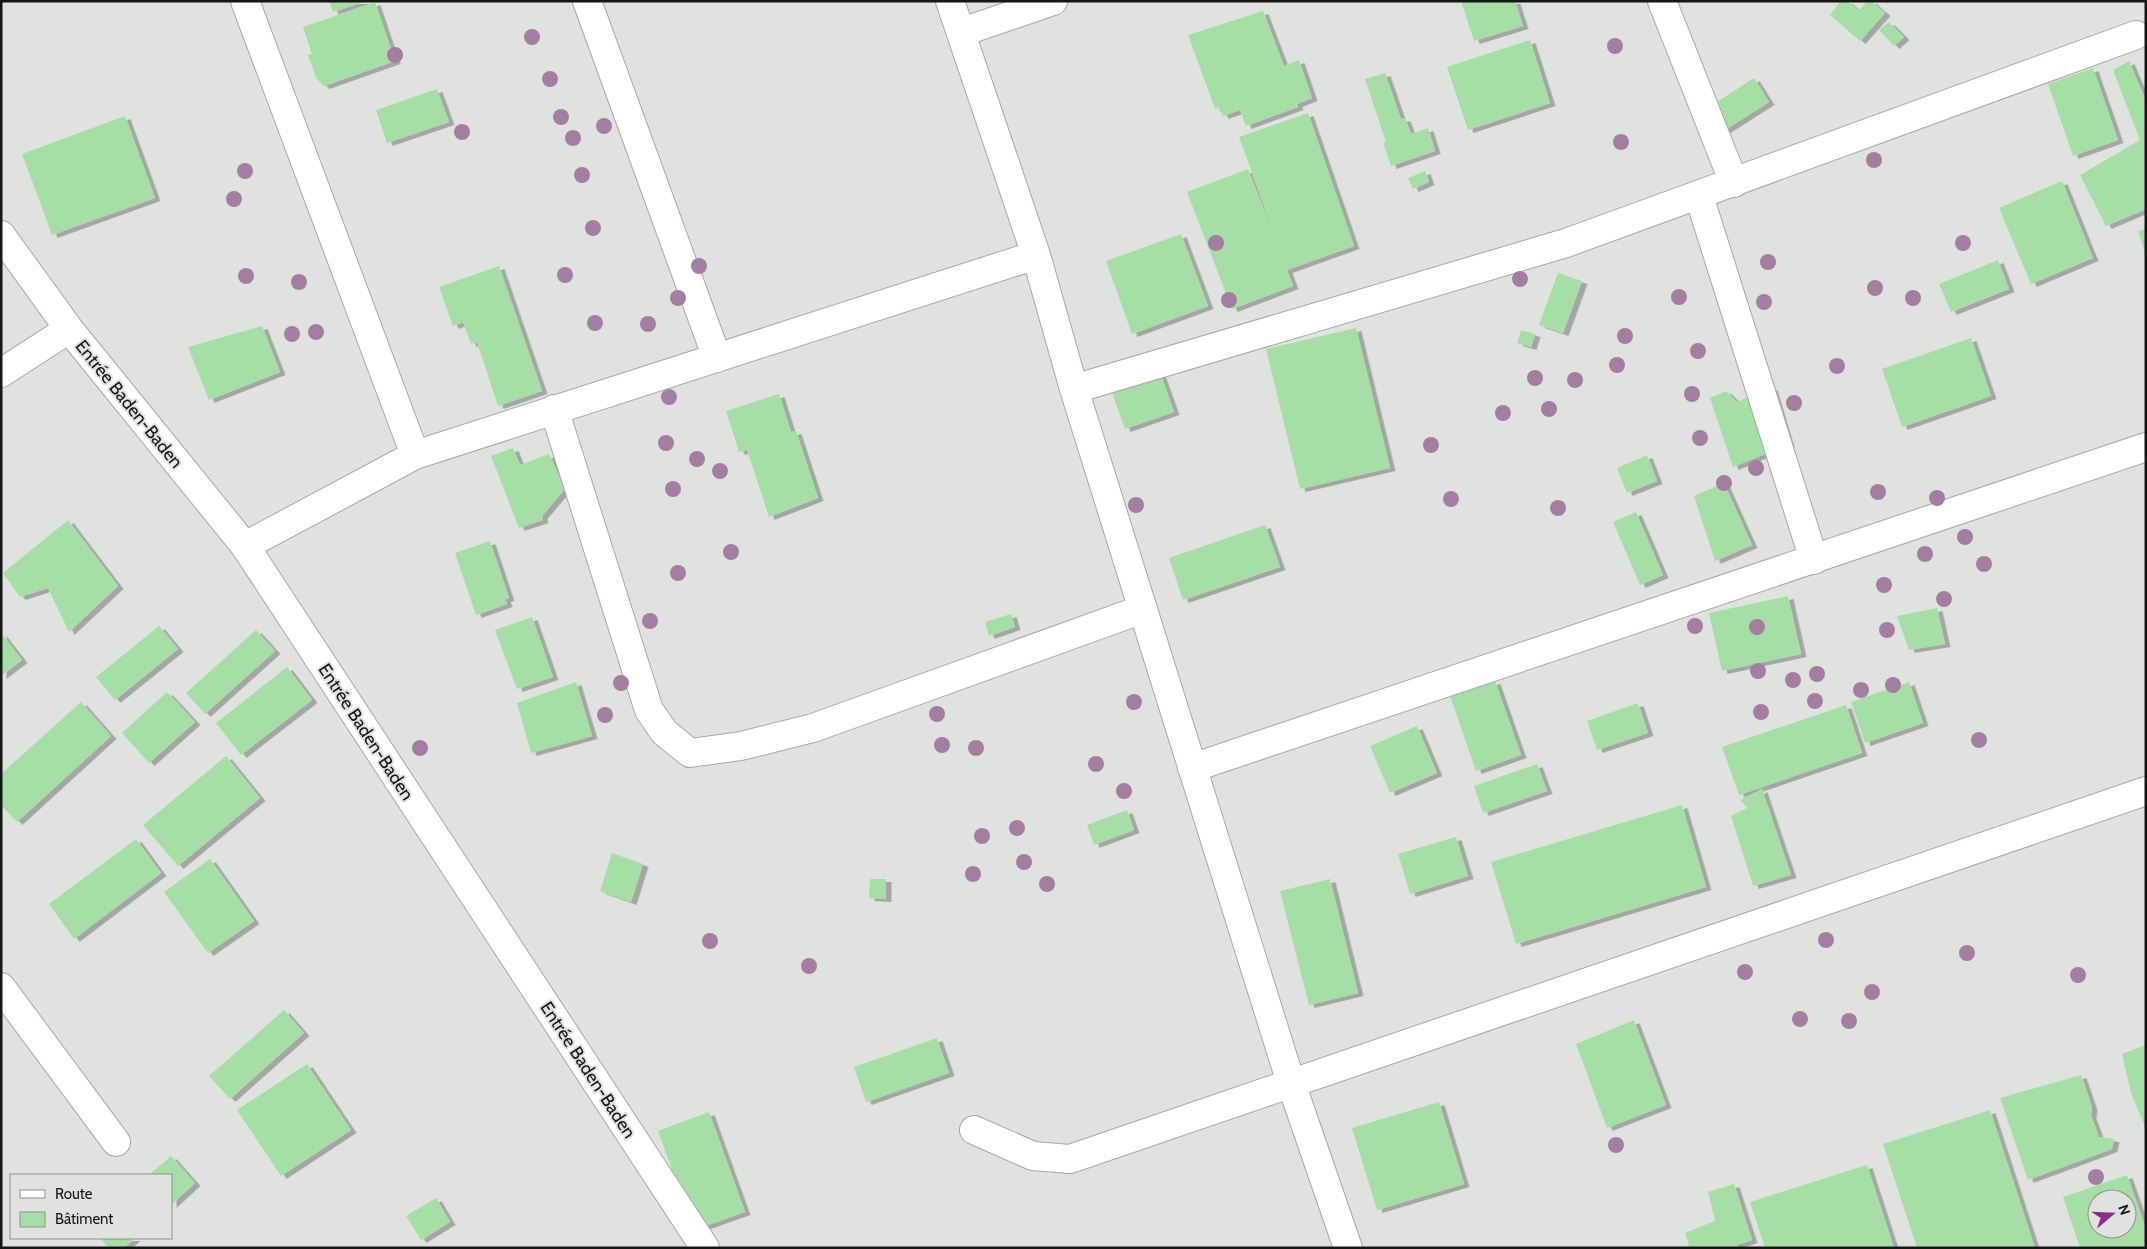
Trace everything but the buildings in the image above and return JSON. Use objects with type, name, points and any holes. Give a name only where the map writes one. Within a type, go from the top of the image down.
[{"type":"street","points":[[245,1],[415,455]]},
{"type":"street","points":[[588,1],[717,358]]},
{"type":"street","points":[[950,1],[1036,255],[1074,390],[1192,768],[1291,1083],[1348,1248]]},
{"type":"street","points":[[962,32],[1053,1]]},
{"type":"street","points":[[1662,1],[1734,183]]},
{"type":"street","points":[[1074,390],[1566,244],[2136,35]]},
{"type":"street","points":[[1699,196],[1814,560]]},
{"type":"street","name":"Entrée Baden-Baden","points":[[1,235],[69,329],[245,546],[705,1248]]},
{"type":"street","points":[[245,546],[415,455],[1036,255]]},
{"type":"street","points":[[1,373],[69,329]]},
{"type":"street","points":[[554,409],[649,710],[664,732],[690,753],[741,746],[813,728],[1143,609]]},
{"type":"street","points":[[1192,768],[2146,447]]},
{"type":"street","points":[[974,1130],[1033,1156],[1070,1159],[2146,791]]},
{"type":"street","points":[[1,987],[116,1142]]}]
